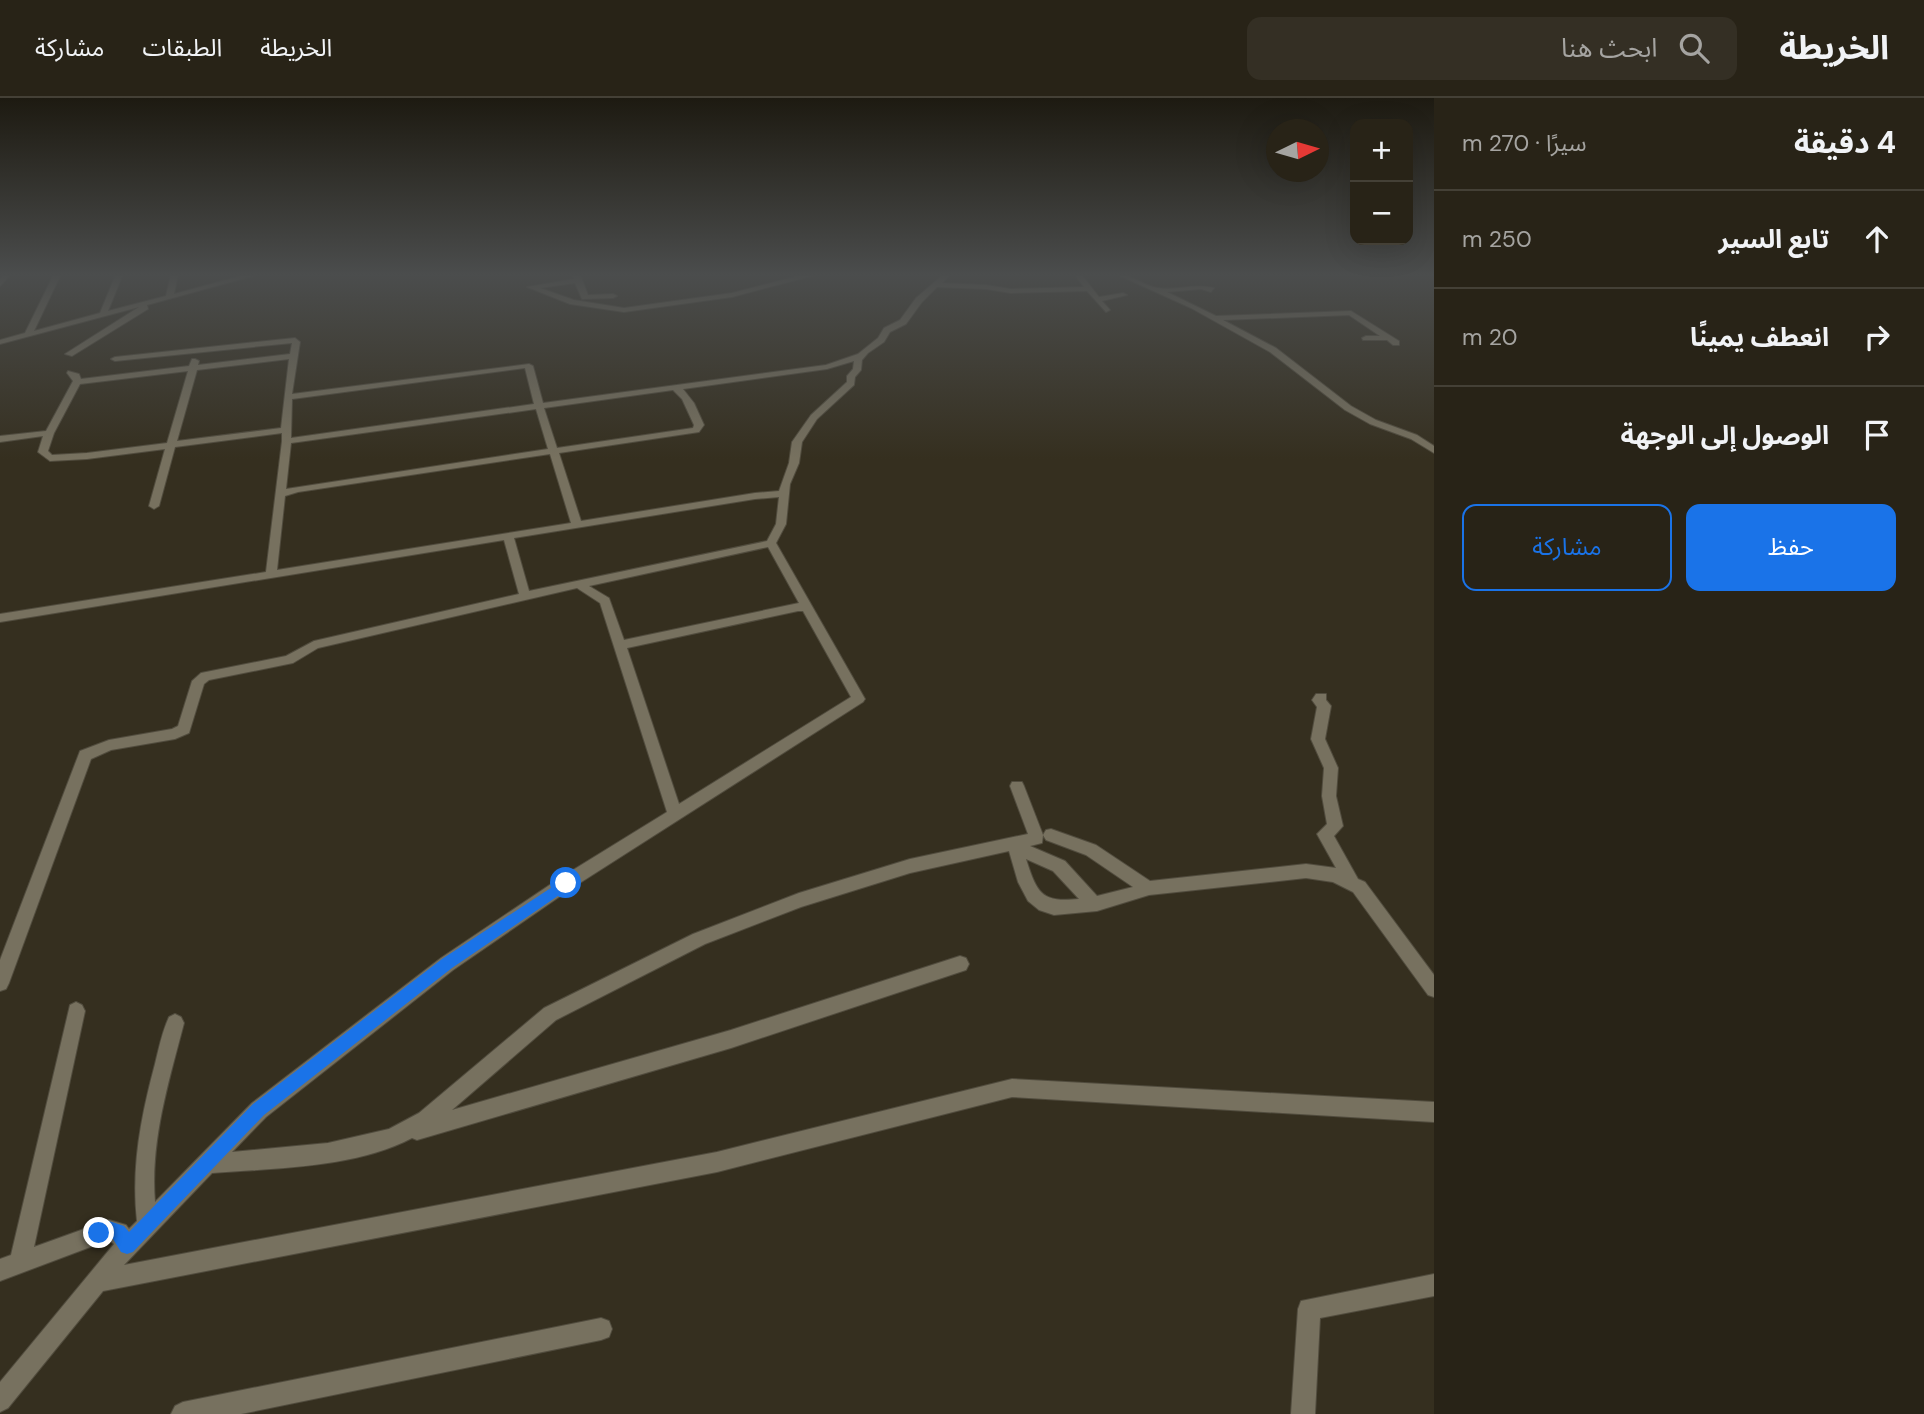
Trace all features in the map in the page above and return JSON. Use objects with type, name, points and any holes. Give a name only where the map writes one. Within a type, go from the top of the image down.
[{"type":"street","points":[[0,342],[23,335]]},
{"type":"street","points":[[69,354],[99,335]]},
{"type":"street","points":[[294,356],[74,378],[49,433],[44,455],[56,459],[286,435],[539,406],[827,367],[861,356],[884,335]]},
{"type":"street","points":[[1247,335],[1273,350],[1348,408],[1373,422],[1414,437],[1434,450]]},
{"type":"street","points":[[1384,335],[1396,343]]},
{"type":"street","points":[[1366,338],[1388,338]]},
{"type":"street","points":[[115,359],[292,339],[296,342],[271,574]]},
{"type":"street","points":[[154,506],[198,350]]},
{"type":"street","points":[[0,983],[85,755],[109,746],[176,734],[184,729],[198,681],[206,677],[289,660],[314,645],[771,543],[781,524],[785,484],[803,430],[851,383],[850,376],[857,370],[861,356]]},
{"type":"street","points":[[288,397],[529,366],[577,525]]},
{"type":"street","points":[[281,494],[297,489],[696,430],[699,425],[691,408],[680,390],[673,387]]},
{"type":"street","points":[[0,439],[49,433]]},
{"type":"street","points":[[0,618],[755,496],[785,494]]},
{"type":"street","points":[[508,536],[525,596]]},
{"type":"street","points":[[0,1400],[127,1246],[259,1110],[447,964],[858,698],[771,543]]},
{"type":"street","points":[[581,586],[605,601],[675,814]]},
{"type":"street","points":[[619,645],[798,607],[807,608]]},
{"type":"street","points":[[1321,697],[1319,700],[1324,706],[1318,739],[1331,768],[1330,810],[1335,826],[1325,834],[1353,884]]},
{"type":"street","points":[[393,1138],[426,1120],[550,1014],[699,939],[799,900],[910,866],[1019,845],[1037,838],[1017,786]]},
{"type":"street","points":[[1051,835],[1091,850],[1148,887]]},
{"type":"street","points":[[1019,845],[1016,852],[1032,893],[1044,905],[1063,909],[1137,893],[1148,887],[1306,871],[1335,874],[1359,887],[1434,989]]},
{"type":"street","points":[[1019,845],[1059,866],[1093,903]]},
{"type":"street","points":[[206,1164],[328,1153],[393,1138],[731,1039],[960,964]]},
{"type":"street","points":[[10,1267],[76,1011]]},
{"type":"street","points":[[148,1225],[143,1199],[146,1139],[175,1023]]},
{"type":"street","points":[[96,1281],[717,1162],[1013,1088],[1434,1112]]},
{"type":"street","points":[[10,1267],[109,1230],[118,1232],[127,1246]]},
{"type":"street","points":[[1303,1414],[1309,1310],[1434,1285]]},
{"type":"street","points":[[183,1414],[601,1328]]},
{"type":"route","points":[[99,1233],[109,1230],[118,1232],[127,1246],[259,1110],[447,964],[566,883]]}]
